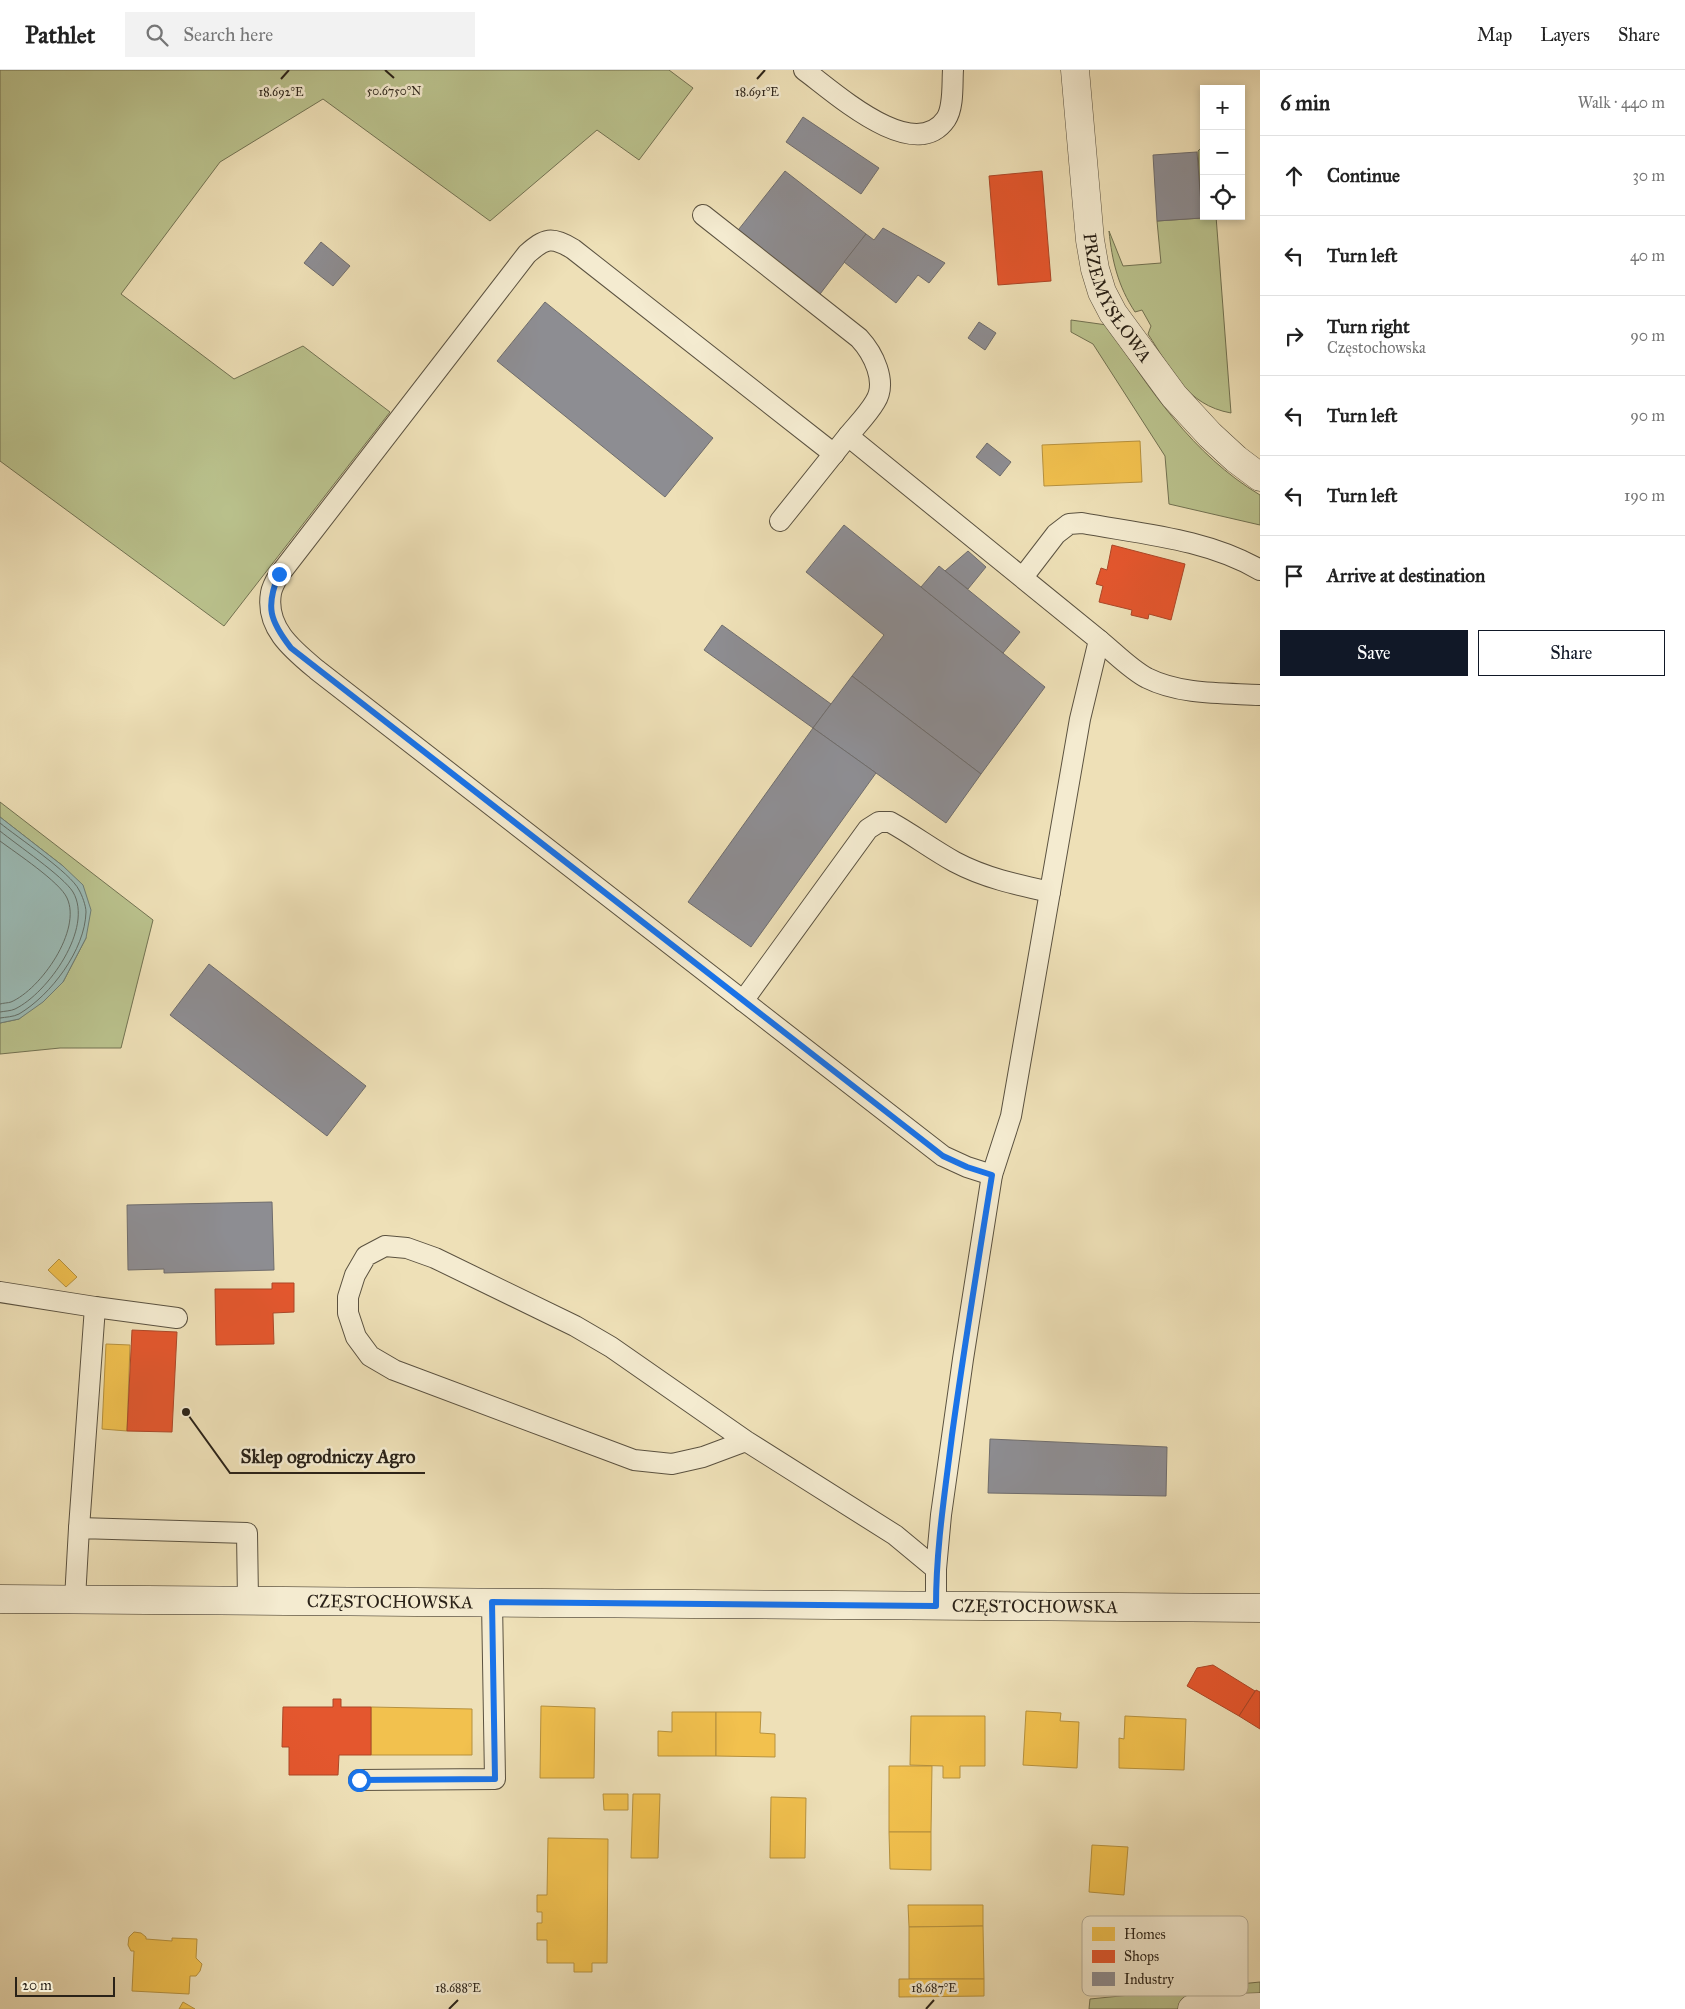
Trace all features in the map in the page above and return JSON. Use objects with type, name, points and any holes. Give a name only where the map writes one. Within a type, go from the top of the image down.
[{"type":"main road","name":"PRZEMYSŁOWA","points":[[1075,70],[1090,240],[1102,292],[1113,313],[1174,396],[1223,447],[1260,477]]},
{"type":"main road","name":"CZĘSTOCHOWSKA","points":[[0,1598],[1260,1608]]},
{"type":"main road","points":[[1192,2009],[1260,2007]]},
{"type":"lane","points":[[804,70],[868,118],[884,127],[903,134],[921,134],[938,128],[947,118],[951,102],[953,70]]},
{"type":"lane","points":[[703,215],[859,338],[875,360],[880,390],[876,401],[780,521]]},
{"type":"lane","points":[[834,454],[573,249],[552,239],[541,242],[528,254],[279,574],[271,592],[271,609],[276,630],[291,648],[943,1156],[967,1167],[992,1175]]},
{"type":"lane","points":[[848,436],[1146,677],[1164,685],[1184,690],[1260,696]]},
{"type":"lane","points":[[1023,577],[1056,534],[1069,524],[1082,522],[1195,544],[1223,553],[1260,570]]},
{"type":"lane","points":[[936,1606],[936,1569],[942,1515],[963,1359],[992,1175],[1011,1116],[1080,719],[1099,640]]},
{"type":"lane","points":[[743,1002],[868,829],[879,822],[890,822],[956,863],[983,875],[1050,892]]},
{"type":"lane","points":[[746,1441],[703,1457],[672,1464],[634,1460],[394,1370],[370,1356],[356,1337],[348,1314],[348,1297],[355,1275],[366,1256],[385,1246],[407,1248],[434,1258],[575,1326],[610,1347],[746,1441],[895,1535],[936,1569]]},
{"type":"lane","points":[[0,1292],[178,1318]]},
{"type":"lane","points":[[75,1599],[95,1307]]},
{"type":"lane","points":[[79,1528],[247,1533],[248,1600]]},
{"type":"lane","points":[[359,1780],[495,1779],[492,1602]]},
{"type":"green space","points":[[0,70],[669,70],[693,88],[639,160],[597,130],[490,221],[323,99],[220,162],[121,294],[234,379],[303,346],[390,412],[224,626],[0,461]]},
{"type":"green space","points":[[1200,149],[1200,196],[1198,151]]},
{"type":"green space","points":[[1200,218],[1200,220],[1216,220],[1231,413],[1215,409],[1202,402],[1181,384],[1148,334],[1151,326],[1142,310],[1135,312],[1120,283],[1114,263],[1109,231],[1123,266],[1161,263],[1157,221]]},
{"type":"green space","points":[[1071,320],[1107,325],[1156,396],[1193,441],[1236,479],[1260,495],[1260,525],[1169,504],[1165,456],[1093,344],[1071,332]]},
{"type":"green space","points":[[0,802],[153,920],[121,1048],[60,1048],[0,1054],[0,1023],[19,1019],[63,982],[86,938],[63,866],[0,817]]},
{"type":"green space","points":[[1260,1982],[1260,2009],[1089,2009],[1090,1999],[1120,1996],[1248,1996],[1248,1983]]},
{"type":"water","points":[[0,817],[63,866],[83,885],[91,910],[86,938],[63,982],[43,1002],[19,1019],[0,1023]]},
{"type":"building: Homes","points":[[1140,441],[1142,482],[1044,486],[1042,445]]},
{"type":"building: Homes","points":[[59,1259],[77,1277],[66,1287],[48,1270]]},
{"type":"building: Homes","points":[[106,1344],[130,1345],[127,1431],[102,1429]]},
{"type":"building: Homes","points":[[541,1706],[595,1708],[594,1778],[540,1778]]},
{"type":"building: Homes","points":[[371,1707],[472,1709],[472,1755],[371,1755]]},
{"type":"building: Homes","points":[[1026,1711],[1061,1713],[1060,1721],[1079,1722],[1077,1768],[1023,1765]]},
{"type":"building: Homes","points":[[672,1712],[716,1712],[716,1756],[658,1756],[658,1731],[672,1732]]},
{"type":"building: Homes","points":[[716,1712],[761,1712],[760,1733],[775,1734],[775,1757],[716,1756]]},
{"type":"building: Homes","points":[[911,1716],[985,1716],[985,1766],[960,1766],[960,1778],[943,1778],[943,1766],[910,1765]]},
{"type":"building: Homes","points":[[1125,1716],[1186,1719],[1184,1770],[1119,1768],[1119,1738],[1124,1739]]},
{"type":"building: Homes","points":[[889,1766],[932,1766],[931,1832],[889,1832]]},
{"type":"building: Homes","points":[[603,1794],[628,1794],[628,1810],[604,1810]]},
{"type":"building: Homes","points":[[633,1794],[660,1794],[658,1858],[631,1858]]},
{"type":"building: Homes","points":[[771,1797],[806,1798],[805,1858],[770,1858]]},
{"type":"building: Homes","points":[[889,1832],[931,1832],[931,1870],[890,1869]]},
{"type":"building: Homes","points":[[548,1838],[608,1839],[607,1963],[592,1963],[592,1972],[574,1972],[574,1963],[547,1963],[547,1940],[537,1940],[537,1923],[542,1923],[542,1912],[537,1912],[537,1895],[547,1895]]},
{"type":"building: Homes","points":[[1092,1845],[1128,1847],[1124,1895],[1089,1892]]},
{"type":"building: Homes","points":[[908,1905],[983,1905],[983,1926],[909,1927]]},
{"type":"building: Homes","points":[[983,1926],[984,1979],[909,1979],[909,1927]]},
{"type":"building: Homes","points":[[134,1932],[141,1933],[146,1939],[172,1941],[172,1938],[197,1939],[196,1958],[202,1964],[196,1976],[190,1976],[189,1994],[132,1991],[134,1951],[131,1951],[128,1945],[129,1937]]},
{"type":"building: Homes","points":[[899,1979],[984,1979],[984,1996],[899,1997]]},
{"type":"building: Homes","points":[[183,2002],[195,2009],[179,2009]]},
{"type":"building: Shops","points":[[1042,171],[1051,281],[998,285],[989,176]]},
{"type":"building: Shops","points":[[1112,545],[1185,564],[1171,620],[1149,614],[1148,619],[1131,615],[1132,610],[1099,602],[1103,586],[1096,584],[1101,568],[1107,570]]},
{"type":"building: Shops","points":[[272,1283],[294,1283],[294,1312],[273,1313],[274,1344],[216,1345],[215,1289],[272,1289]]},
{"type":"building: Shops","points":[[132,1330],[177,1332],[172,1432],[127,1431]]},
{"type":"building: Shops","points":[[1213,1665],[1255,1691],[1239,1716],[1187,1686],[1197,1668]]},
{"type":"building: Shops","points":[[1256,1690],[1260,1692],[1260,1729],[1239,1716]]},
{"type":"building: Shops","points":[[333,1699],[341,1699],[341,1707],[371,1707],[371,1755],[339,1755],[338,1775],[289,1775],[289,1747],[282,1747],[283,1707],[333,1707]]},
{"type":"building: Industry","points":[[803,117],[879,168],[861,194],[786,142]]},
{"type":"building: Industry","points":[[1197,152],[1200,218],[1157,221],[1153,155]]},
{"type":"building: Industry","points":[[785,171],[866,234],[817,298],[735,234]]},
{"type":"building: Industry","points":[[883,228],[945,263],[929,283],[918,275],[896,303],[844,262],[866,234],[874,240]]},
{"type":"building: Industry","points":[[321,242],[350,266],[333,286],[304,263]]},
{"type":"building: Industry","points":[[545,302],[713,438],[665,497],[497,361]]},
{"type":"building: Industry","points":[[979,322],[996,333],[985,350],[968,338]]},
{"type":"building: Industry","points":[[987,443],[1011,462],[1000,476],[976,457]]},
{"type":"building: Industry","points":[[844,525],[1045,687],[981,774],[852,676],[884,635],[806,572]]},
{"type":"building: Industry","points":[[968,551],[986,567],[968,589],[945,571]]},
{"type":"building: Industry","points":[[939,566],[1020,632],[1003,653],[921,587]]},
{"type":"building: Industry","points":[[722,625],[831,704],[813,728],[704,650]]},
{"type":"building: Industry","points":[[852,676],[981,774],[946,823],[813,728]]},
{"type":"building: Industry","points":[[813,728],[876,773],[751,947],[688,902]]},
{"type":"building: Industry","points":[[209,964],[366,1086],[327,1136],[170,1015]]},
{"type":"building: Industry","points":[[272,1202],[274,1270],[164,1273],[164,1269],[128,1270],[127,1205]]},
{"type":"building: Industry","points":[[990,1439],[1167,1447],[1166,1496],[988,1493]]},
{"type":"place","name":"Sklep ogrodniczy Agro","points":[[186,1412]]},
{"type":"route","points":[[279,574],[271,592],[271,609],[276,630],[291,648],[317,670],[943,1156],[954,1162],[992,1175],[963,1359],[942,1515],[936,1569],[936,1606],[492,1602],[495,1779],[359,1780]]}]
